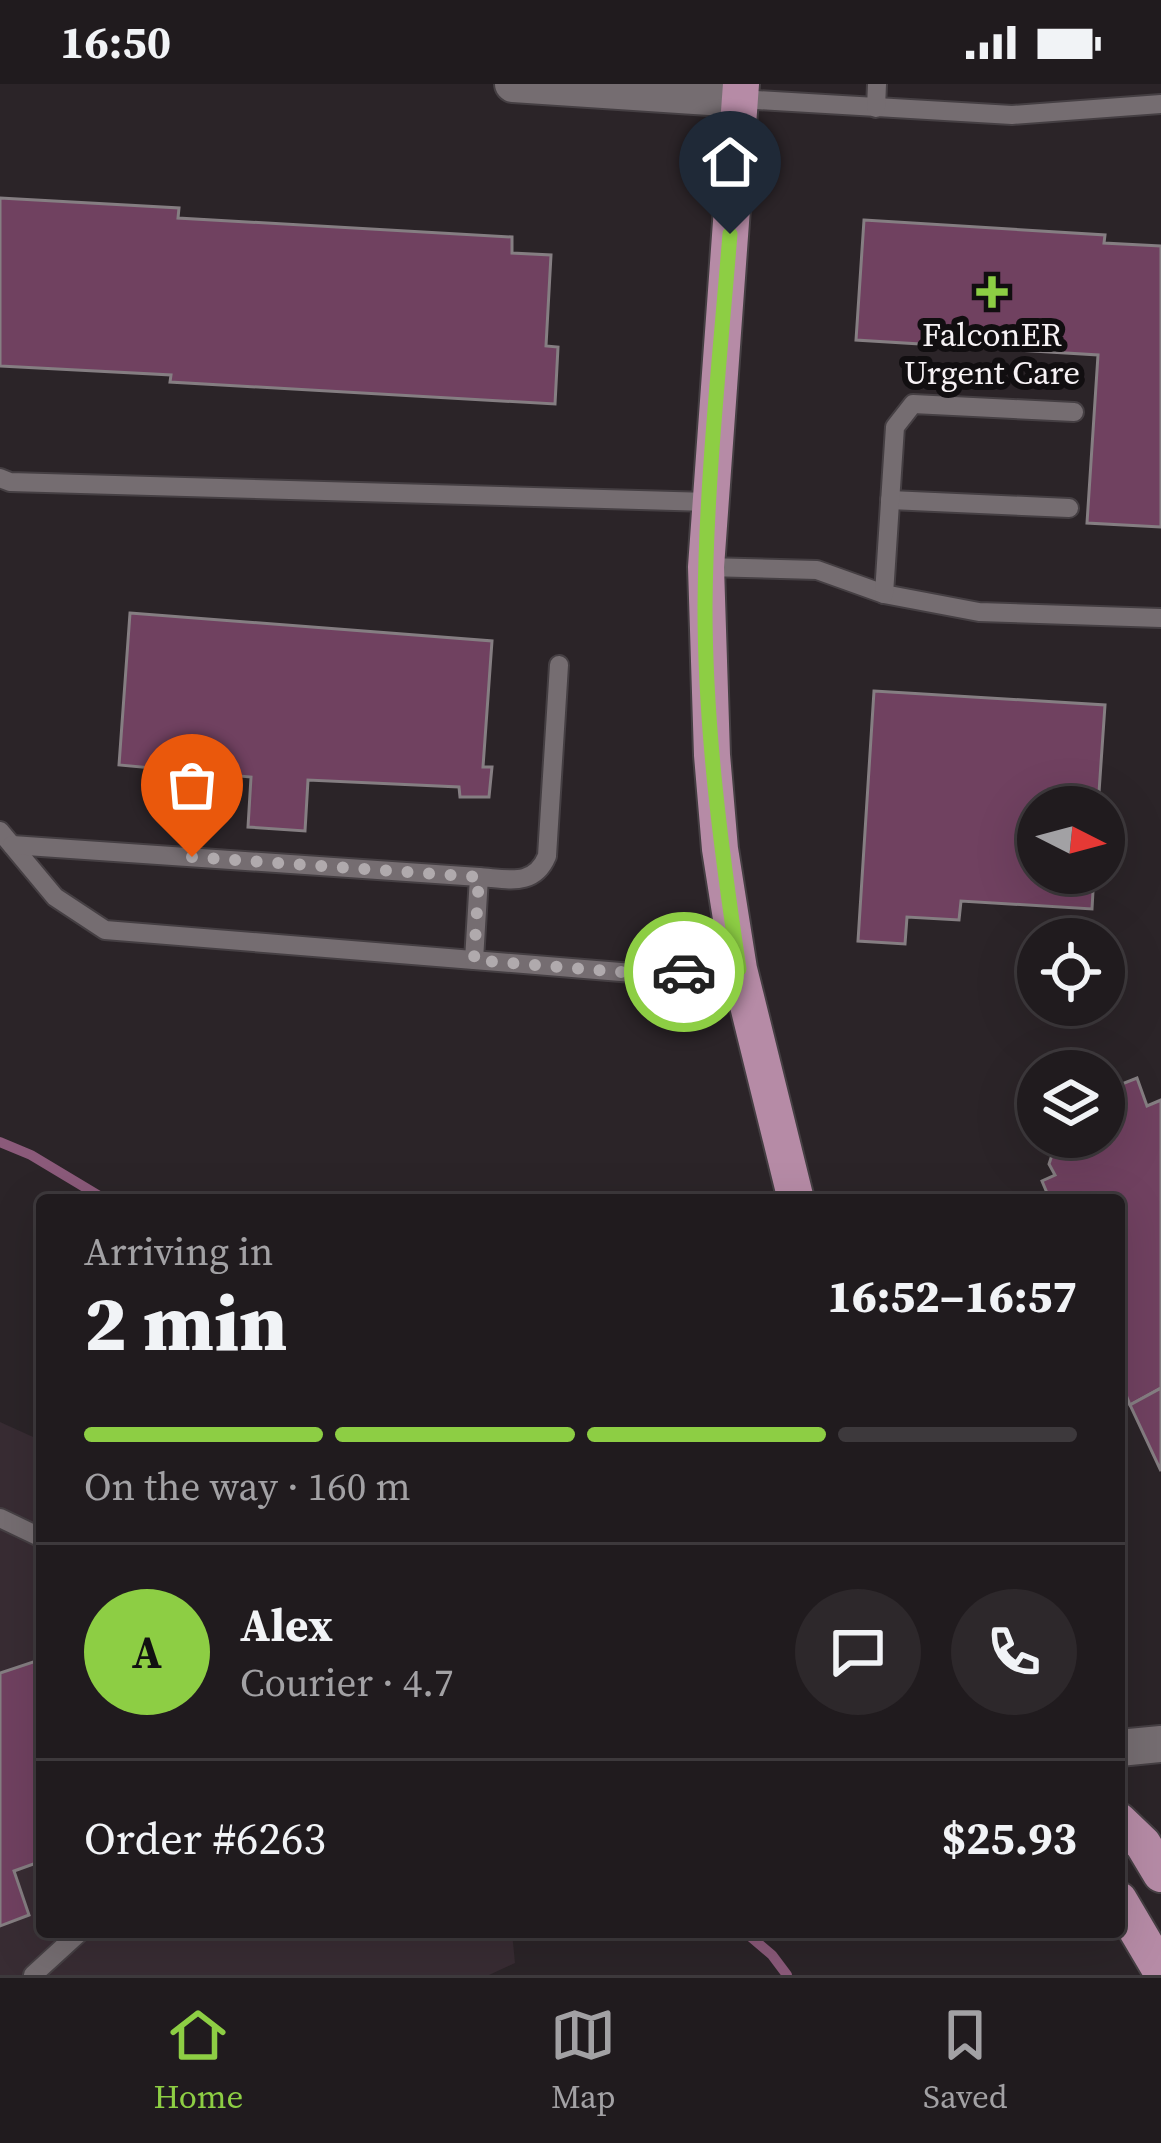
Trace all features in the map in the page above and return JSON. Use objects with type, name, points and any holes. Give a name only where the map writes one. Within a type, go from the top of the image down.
[{"type":"main road","points":[[740,92],[706,568],[712,755],[720,849],[739,969],[795,1194]]},
{"type":"main road","points":[[1125,1827],[1143,1844],[1161,1874]]},
{"type":"main road","points":[[1125,1910],[1161,1971]]},
{"type":"street","points":[[513,84],[740,92]]},
{"type":"street","points":[[1125,1747],[1161,1744]]},
{"type":"lane","points":[[876,108],[877,84]]},
{"type":"lane","points":[[740,92],[876,108],[1012,116],[1161,104]]},
{"type":"lane","points":[[884,594],[895,427],[913,404],[1074,412]]},
{"type":"lane","points":[[0,478],[10,482],[709,502]]},
{"type":"lane","points":[[890,500],[1069,508]]},
{"type":"lane","points":[[706,568],[817,570],[884,594],[979,612],[1161,618]]},
{"type":"lane","points":[[6,838],[528,880],[540,872],[547,856],[559,665]]},
{"type":"lane","points":[[6,838],[55,897],[105,930],[645,974],[739,969]]},
{"type":"lane","points":[[474,960],[479,877]]},
{"type":"lane","points":[[0,1518],[36,1535]]},
{"type":"lane","points":[[33,1975],[73,1938]]},
{"type":"shaded area","points":[[0,1422],[36,1438],[36,1938],[513,1938],[515,1963],[489,1975],[0,1975]]},
{"type":"building","points":[[0,198],[179,208],[178,218],[512,237],[512,253],[551,255],[546,346],[558,347],[555,404],[170,382],[171,375],[0,366]]},
{"type":"building","points":[[864,220],[1105,235],[1104,243],[1161,246],[1161,527],[1087,523],[1098,355],[856,340]]},
{"type":"building","points":[[130,613],[492,641],[483,767],[492,767],[489,797],[460,797],[459,787],[308,780],[305,831],[248,827],[251,777],[119,765]]},
{"type":"building","points":[[874,691],[1105,705],[1099,786],[1017,786],[1017,894],[1093,894],[1092,909],[961,901],[959,920],[907,917],[905,944],[858,941]]},
{"type":"building","points":[[1137,1078],[1147,1106],[1161,1100],[1161,1388],[1130,1405],[1125,1392],[1125,1194],[1047,1194],[1042,1181],[1055,1175],[1051,1158],[1125,1158],[1125,1083]]},
{"type":"building","points":[[1161,1388],[1161,1471],[1130,1405]]},
{"type":"building","points":[[36,1661],[36,1863],[14,1871],[29,1915],[0,1926],[0,1673]]},
{"type":"waterway","points":[[0,1142],[96,1194]]},
{"type":"waterway","points":[[752,1938],[787,1975]]},
{"type":"way so far","points":[[192,857],[479,877],[474,960],[645,974],[684,972]]},
{"type":"place","name":"FalconER Urgent Care","points":[[992,292]]},
{"type":"route","points":[[684,972],[739,969],[720,849],[705,612],[730,234]]}]
